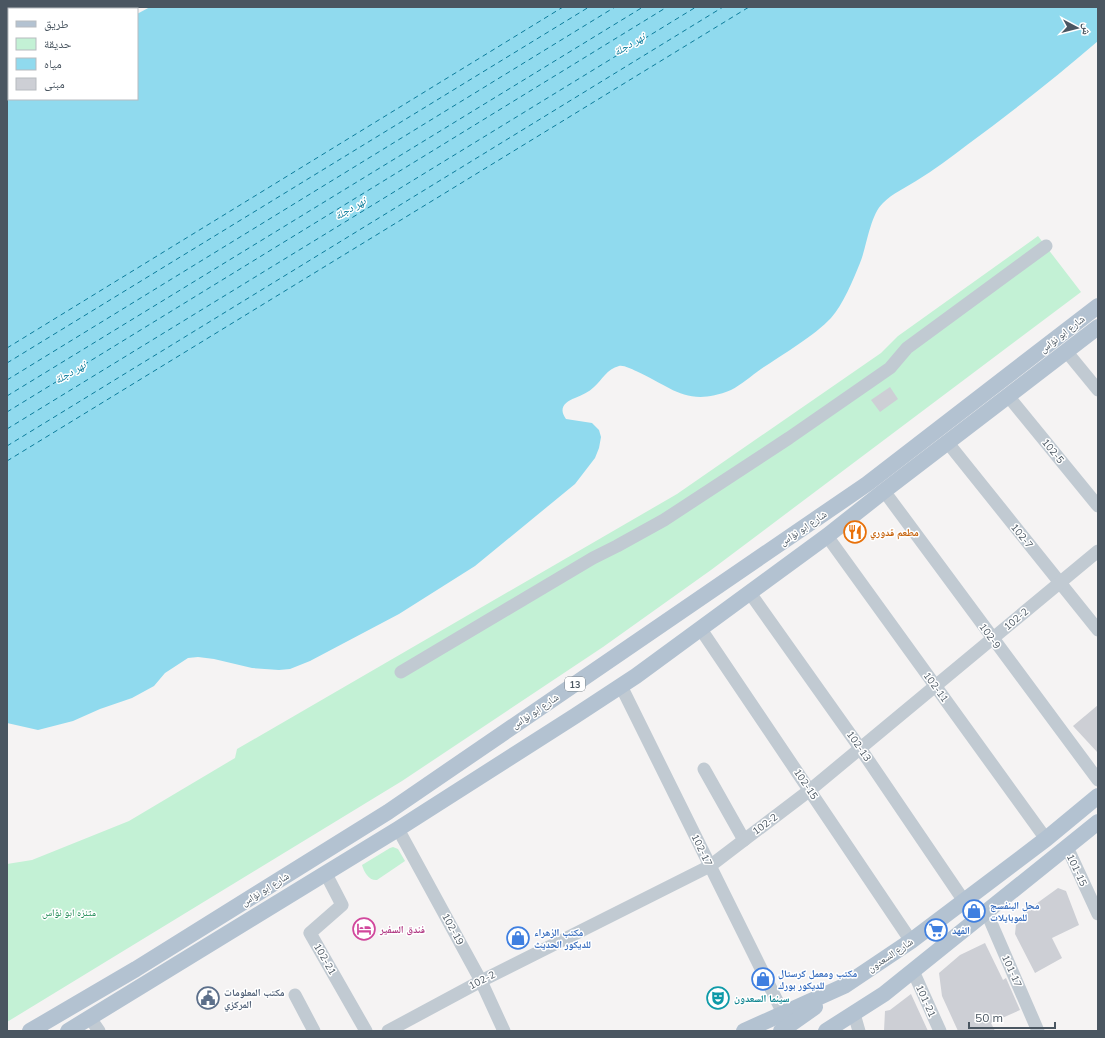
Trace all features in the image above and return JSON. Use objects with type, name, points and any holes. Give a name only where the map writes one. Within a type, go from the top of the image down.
[{"type":"main road","name":"شارع ابو نؤاس","points":[[30,1031],[124,976],[388,812],[867,484],[1098,306]]},
{"type":"main road","name":"شارع ابو نؤاس","points":[[68,1031],[95,1025],[326,874],[621,686],[827,536],[1098,327]]},
{"type":"main road","name":"شارع السعدون","points":[[744,1031],[844,986],[911,941],[1046,839],[1098,796]]},
{"type":"main road","points":[[826,1031],[884,994],[1098,822]]},
{"type":"main road","points":[[781,1031],[844,986]]},
{"type":"street","points":[[401,672],[593,558],[664,520],[783,443],[890,368],[907,348],[1046,246]]},
{"type":"street","points":[[1066,351],[1098,390]]},
{"type":"street","name":"102-5","points":[[1008,396],[1098,506]]},
{"type":"street","name":"102-7","points":[[948,443],[1098,630]]},
{"type":"street","name":"102-9","points":[[884,491],[992,639],[1098,780]]},
{"type":"street","name":"102-11","points":[[827,536],[1046,839]]},
{"type":"street","name":"102-2","points":[[388,1031],[481,981],[710,866],[810,790],[1098,551]]},
{"type":"street","name":"102-13","points":[[750,593],[860,748],[964,901]]},
{"type":"street","name":"102-15","points":[[700,628],[911,941]]},
{"type":"street","name":"102-17","points":[[621,686],[783,1013]]},
{"type":"street","points":[[704,769],[744,840]]},
{"type":"street","name":"102-19","points":[[398,829],[481,981],[504,1031]]},
{"type":"street","name":"101-15","points":[[1067,847],[1098,914]]},
{"type":"street","name":"102-21","points":[[326,874],[342,905],[310,933],[366,1031]]},
{"type":"street","name":"101-17","points":[[986,911],[1038,1031]]},
{"type":"street","name":"101-21","points":[[913,971],[940,1031]]},
{"type":"street","points":[[295,995],[314,1031]]},
{"type":"street","points":[[854,1014],[859,1031]]},
{"type":"green space","name":"متنزه ابو نؤاس","points":[[1038,236],[1081,292],[711,570],[603,647],[402,781],[7,1022],[7,864],[32,860],[129,821],[235,758],[237,749],[677,494],[881,353],[898,336]]},
{"type":"green space","points":[[393,847],[398,849],[405,861],[377,880],[369,878],[362,865]]},
{"type":"water","name":"نهر دجلة","points":[[150,7],[1098,7],[1098,41],[984,133],[936,168],[887,199],[875,215],[854,277],[844,299],[835,313],[824,325],[807,338],[738,386],[716,395],[703,397],[691,396],[670,389],[630,368],[619,366],[608,372],[590,390],[566,404],[563,412],[566,419],[592,423],[599,430],[601,437],[595,458],[575,484],[475,566],[399,614],[310,661],[290,669],[279,670],[252,668],[214,659],[198,657],[188,658],[165,673],[154,686],[132,698],[100,709],[73,721],[38,730],[7,723],[7,79],[8,100],[138,100],[138,13]]},
{"type":"building","points":[[890,387],[898,399],[880,412],[871,400]]},
{"type":"building","points":[[1098,705],[1098,753],[1073,726]]},
{"type":"building","points":[[1058,888],[1066,891],[1079,925],[1052,938],[1062,958],[1035,973],[1015,934],[1016,924],[1022,914]]},
{"type":"building","points":[[985,943],[1003,980],[1006,978],[1020,1010],[991,1023],[995,1031],[958,1031],[942,996],[939,973],[960,955]]},
{"type":"building","points":[[911,994],[928,1031],[884,1031],[885,1011],[890,1010]]},
{"type":"ferry route","points":[[7,348],[563,7]]},
{"type":"ferry route","points":[[7,363],[589,7]]},
{"type":"ferry route","points":[[7,380],[615,7]]},
{"type":"ferry route","points":[[7,396],[643,7]]},
{"type":"ferry route","points":[[7,412],[667,7]]},
{"type":"ferry route","points":[[7,429],[696,7]]},
{"type":"ferry route","points":[[7,446],[723,7]]},
{"type":"ferry route","points":[[7,461],[749,7]]},
{"type":"place","name":"مطعم قدوري","points":[[855,532]]},
{"type":"place","name":"محل البنفسج للموبايلات","points":[[974,911]]},
{"type":"place","name":"فندق السفير","points":[[364,929]]},
{"type":"place","name":"الفهد","points":[[936,930]]},
{"type":"place","name":"مكتب الزهراء للديكور الحديث","points":[[518,938]]},
{"type":"place","name":"مكتب ومعمل كرستال للديكور بورك","points":[[763,979]]},
{"type":"place","name":"مكتب المعلومات المركزي","points":[[208,998]]},
{"type":"place","name":"سينما السعدون","points":[[718,998]]}]
